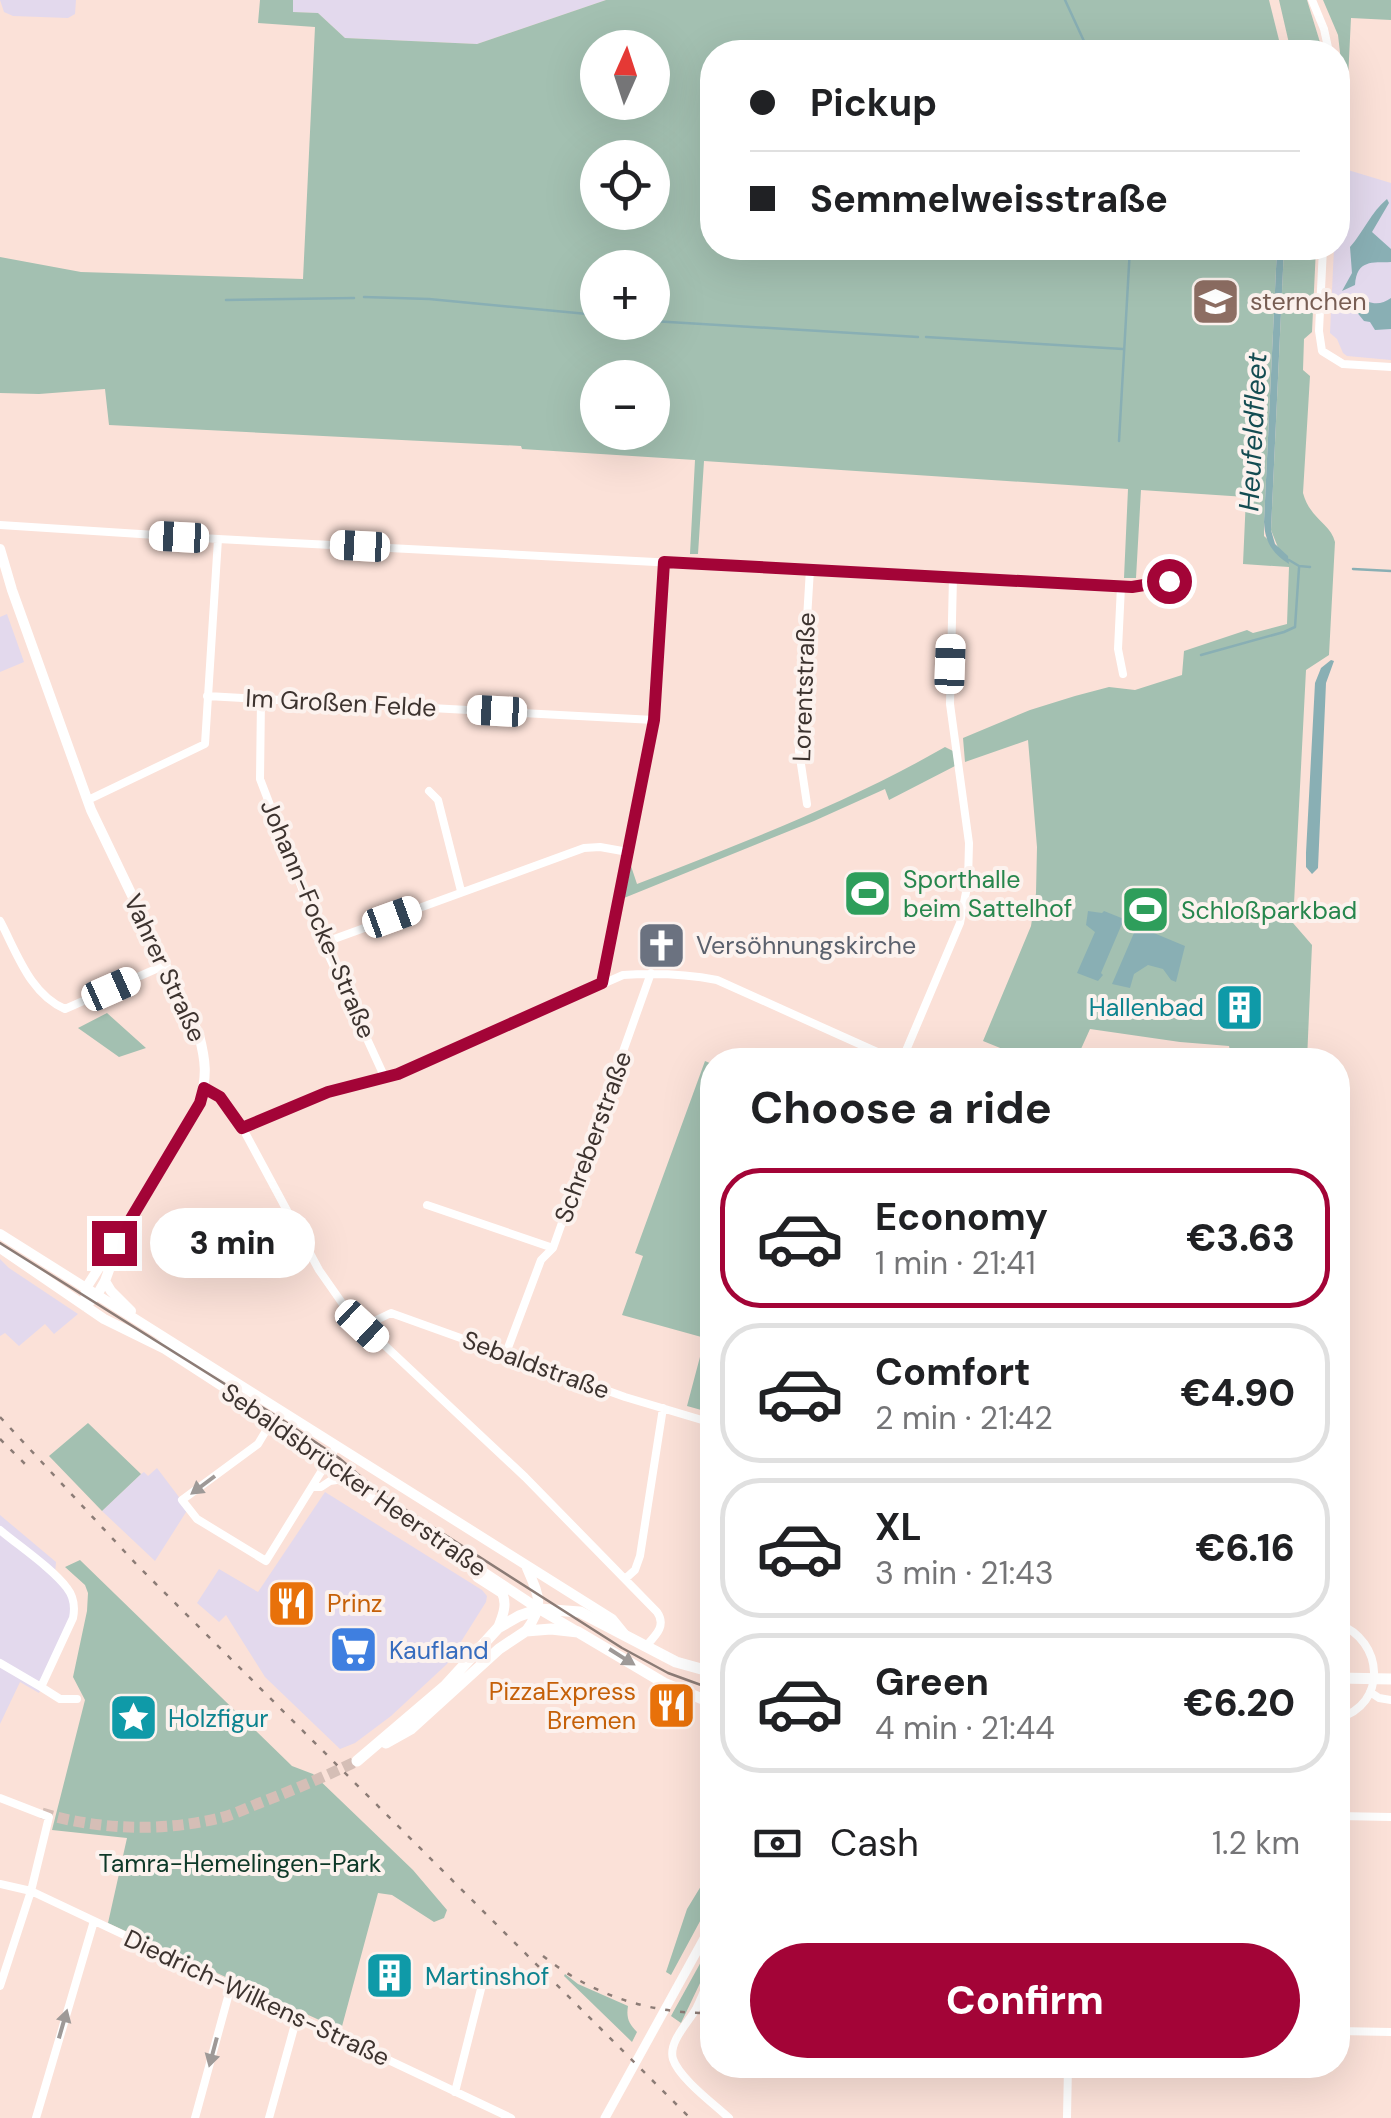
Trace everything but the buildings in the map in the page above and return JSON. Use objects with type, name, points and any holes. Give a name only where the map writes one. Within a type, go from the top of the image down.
[{"type":"main road","name":"Vahrer Straße","points":[[0,549],[88,800],[199,1035],[206,1062],[204,1088]]},
{"type":"main road","points":[[85,1306],[98,1295],[120,1237],[200,1103],[204,1088]]},
{"type":"main road","name":"Sebaldsbrücker Heerstraße","points":[[0,1234],[612,1619],[626,1636],[676,1662],[700,1669]]},
{"type":"main road","points":[[85,1306],[86,1288],[120,1237]]},
{"type":"main road","name":"Sebaldsbrücker Heerstraße","points":[[0,1248],[104,1319],[165,1349],[273,1419],[330,1459],[368,1496],[539,1609],[664,1684],[700,1698]]},
{"type":"main road","points":[[105,1281],[130,1308],[133,1317]]},
{"type":"main road","points":[[452,1552],[460,1565],[502,1594],[504,1608],[498,1628]]},
{"type":"main road","points":[[526,1566],[538,1594],[539,1609],[526,1631],[499,1648],[410,1729],[357,1761],[445,1686],[498,1628],[518,1616],[539,1609],[580,1612],[626,1636]]},
{"type":"main road","points":[[526,1631],[578,1632]]},
{"type":"main road","points":[[1350,1678],[1391,1679]]},
{"type":"street","points":[[1312,0],[1327,40]]},
{"type":"street","points":[[1323,260],[1319,331],[1322,352],[1344,364],[1391,367]]},
{"type":"street","points":[[0,525],[1122,586],[1169,581]]},
{"type":"street","points":[[88,800],[205,744],[218,539]]},
{"type":"street","points":[[602,983],[654,720],[664,562]]},
{"type":"street","name":"Lorentstraße","points":[[807,804],[799,751],[810,570]]},
{"type":"street","points":[[903,1048],[960,923],[968,882],[969,843],[950,704],[953,577]]},
{"type":"street","points":[[1122,586],[1118,649],[1122,674]]},
{"type":"street","name":"Im Großen Felde","points":[[207,696],[654,720]]},
{"type":"street","name":"Johann-Focke-Straße","points":[[261,698],[260,779],[323,943],[385,1078]]},
{"type":"street","points":[[429,791],[438,800],[461,891]]},
{"type":"street","points":[[323,943],[584,848],[628,852]]},
{"type":"street","points":[[0,922],[26,973],[53,1004],[65,1009],[164,965]]},
{"type":"street","name":"Schreberstraße","points":[[506,1352],[541,1260],[553,1248],[651,973]]},
{"type":"street","points":[[242,1128],[328,1092],[398,1074],[623,975],[690,975],[717,980],[871,1048]]},
{"type":"street","points":[[204,1088],[220,1097],[242,1128],[319,1270],[347,1310],[525,1477],[657,1612],[660,1630],[645,1647]]},
{"type":"street","points":[[428,1205],[553,1248]]},
{"type":"street","name":"Sebaldstraße","points":[[362,1326],[391,1313],[625,1397],[700,1419]]},
{"type":"street","points":[[625,1579],[640,1556],[663,1408]]},
{"type":"street","points":[[273,1419],[258,1444],[182,1500],[197,1519],[266,1561],[338,1446]]},
{"type":"street","points":[[312,1487],[348,1478]]},
{"type":"street","points":[[0,1530],[66,1587],[74,1608],[70,1628],[41,1687]]},
{"type":"street","points":[[1350,1629],[1366,1643],[1374,1671],[1370,1692],[1350,1713]]},
{"type":"street","points":[[0,1663],[60,1699],[77,1698]]},
{"type":"street","points":[[1370,1692],[1391,1700]]},
{"type":"street","points":[[0,1798],[49,1816],[0,1986]]},
{"type":"street","points":[[1350,1816],[1391,1817]]},
{"type":"street","name":"Diedrich-Wilkens-Straße","points":[[0,1884],[30,1891],[511,2118]]},
{"type":"street","points":[[36,2118],[94,1921]]},
{"type":"street","points":[[605,2118],[700,1946]]},
{"type":"street","points":[[456,2092],[483,1980]]},
{"type":"street","points":[[195,2118],[231,1986]]},
{"type":"street","points":[[700,1998],[676,2039],[672,2055],[684,2075],[729,2118]]},
{"type":"street","points":[[268,2118],[297,2017]]},
{"type":"street","points":[[1350,2030],[1391,2032]]},
{"type":"street","points":[[1067,2118],[1068,2078]]},
{"type":"shaded area","points":[[0,0],[76,0],[75,14],[68,18],[13,16],[4,12]]},
{"type":"shaded area","points":[[293,0],[606,0],[477,44],[345,38],[318,13],[292,12]]},
{"type":"shaded area","points":[[1350,171],[1391,183],[1391,360],[1347,356],[1330,333],[1333,260],[1350,260]]},
{"type":"shaded area","points":[[7,614],[24,662],[0,672],[0,617]]},
{"type":"shaded area","points":[[0,1259],[78,1314],[54,1334],[45,1324],[19,1346],[5,1333],[0,1336]]},
{"type":"shaded area","points":[[157,1468],[188,1509],[155,1561],[102,1511],[141,1474],[148,1476]]},
{"type":"shaded area","points":[[325,1492],[487,1596],[447,1664],[391,1716],[355,1743],[340,1749],[265,1677],[226,1615],[219,1622],[197,1603],[219,1569],[258,1592]]},
{"type":"shaded area","points":[[0,1515],[56,1562],[55,1574],[76,1610],[39,1693],[20,1682],[0,1724]]},
{"type":"green space","points":[[260,0],[293,0],[293,12],[318,13],[345,38],[477,44],[606,0],[1269,0],[1279,40],[700,40],[700,260],[1276,260],[1264,536],[1279,550],[1271,530],[1283,260],[1315,260],[1312,332],[1304,339],[1303,370],[1310,376],[1303,493],[1335,542],[1329,655],[1306,670],[1293,923],[1312,945],[1308,1048],[1229,1048],[1090,1029],[1081,1048],[1000,1048],[983,1041],[1031,926],[1037,847],[1028,740],[965,762],[963,738],[1075,696],[1109,687],[1135,690],[1182,675],[1184,651],[1247,630],[1253,633],[1287,624],[1289,567],[1243,564],[1246,497],[1141,490],[1136,578],[1124,578],[1128,489],[704,461],[698,554],[690,554],[695,460],[521,446],[109,425],[105,389],[0,393],[0,257],[81,272],[303,279],[315,27],[258,23]]},
{"type":"green space","points":[[1279,0],[1307,0],[1319,40],[1288,40]]},
{"type":"green space","points":[[1323,0],[1391,0],[1391,20],[1351,18],[1350,40],[1339,40]]},
{"type":"green space","points":[[945,747],[953,751],[955,766],[889,800],[885,789],[624,898],[631,866],[637,884],[833,804]]},
{"type":"green space","points":[[107,1013],[146,1048],[119,1057],[78,1028]]},
{"type":"green space","points":[[700,1075],[700,1337],[622,1315],[643,1256],[635,1253]]},
{"type":"green space","points":[[700,1357],[700,1410],[687,1406]]},
{"type":"green space","points":[[88,1423],[141,1474],[102,1511],[49,1456]]},
{"type":"green space","name":"Tamra-Hemelingen-Park","points":[[80,1560],[292,1766],[313,1774],[413,1870],[447,1910],[444,1918],[434,1922],[392,1895],[378,1893],[341,2030],[108,1923],[127,1838],[52,1830],[85,1700],[73,1677],[88,1593],[85,1585],[65,1567]]},
{"type":"green space","points":[[700,1888],[700,1921],[671,1975],[666,1972],[687,1909]]},
{"type":"green space","points":[[700,1964],[700,1983],[681,2023],[671,2016]]},
{"type":"green space","points":[[564,1976],[578,1984],[628,2006],[629,2021],[637,2032],[632,2042]]},
{"type":"water","points":[[1387,199],[1389,203],[1372,232],[1391,249],[1391,262],[1362,267],[1355,285],[1342,291],[1352,273],[1350,247]]},
{"type":"water","points":[[1276,260],[1283,260],[1271,530],[1275,544],[1288,556],[1289,564],[1270,546],[1264,522]]},
{"type":"water","points":[[1359,295],[1375,303],[1391,298],[1391,329],[1375,330],[1370,322],[1364,321],[1346,299]]},
{"type":"water","points":[[1334,661],[1326,683],[1318,868],[1312,874],[1306,867],[1306,853],[1315,683],[1321,668]]},
{"type":"water","points":[[1088,911],[1104,911],[1124,919],[1098,981],[1077,973],[1095,932],[1086,925]]},
{"type":"water","points":[[1137,926],[1185,946],[1176,982],[1163,969],[1148,965],[1134,974],[1130,988],[1112,984]]},
{"type":"waterway","points":[[1065,0],[1083,40]]},
{"type":"waterway","points":[[1119,441],[1129,260]]},
{"type":"waterway","points":[[364,297],[580,313]]},
{"type":"waterway","points":[[226,300],[354,298]]},
{"type":"waterway","points":[[670,322],[918,337]]},
{"type":"waterway","points":[[926,337],[1123,349]]},
{"type":"waterway","name":"Heufeldfleet","points":[[1289,560],[1310,567]]},
{"type":"waterway","name":"Heufeldfleet","points":[[1201,655],[1295,627],[1299,568]]},
{"type":"waterway","points":[[1353,569],[1391,571]]},
{"type":"tunnel","points":[[42,1813],[86,1823],[131,1827],[198,1823],[234,1814],[357,1761]]},
{"type":"tram line","points":[[0,1243],[284,1421],[339,1458],[381,1494],[622,1648],[668,1673],[700,1685]]},
{"type":"railway","points":[[0,1417],[138,1566],[690,2118]]},
{"type":"railway","points":[[0,1439],[28,1467]]},
{"type":"railway","points":[[543,1956],[581,1982],[623,2000],[700,2012]]},
{"type":"place","name":"sternchen","points":[[1215,301]]},
{"type":"place","name":"Sporthalle beim Sattelhof","points":[[868,893]]},
{"type":"place","name":"Schloßparkbad","points":[[1146,910]]},
{"type":"place","name":"Versöhnungskirche","points":[[661,945]]},
{"type":"place","name":"Hallenbad","points":[[1239,1007]]},
{"type":"place","name":"Prinz","points":[[292,1603]]},
{"type":"place","name":"Kaufland","points":[[354,1650]]},
{"type":"place","name":"PizzaExpress Bremen","points":[[671,1705]]},
{"type":"place","name":"Holzfigur","points":[[133,1718]]},
{"type":"place","name":"Martinshof","points":[[390,1976]]},
{"type":"route","points":[[114,1243],[200,1103],[204,1088],[220,1097],[242,1128],[328,1092],[398,1074],[602,983],[654,720],[664,562],[1132,587],[1169,581]]}]
